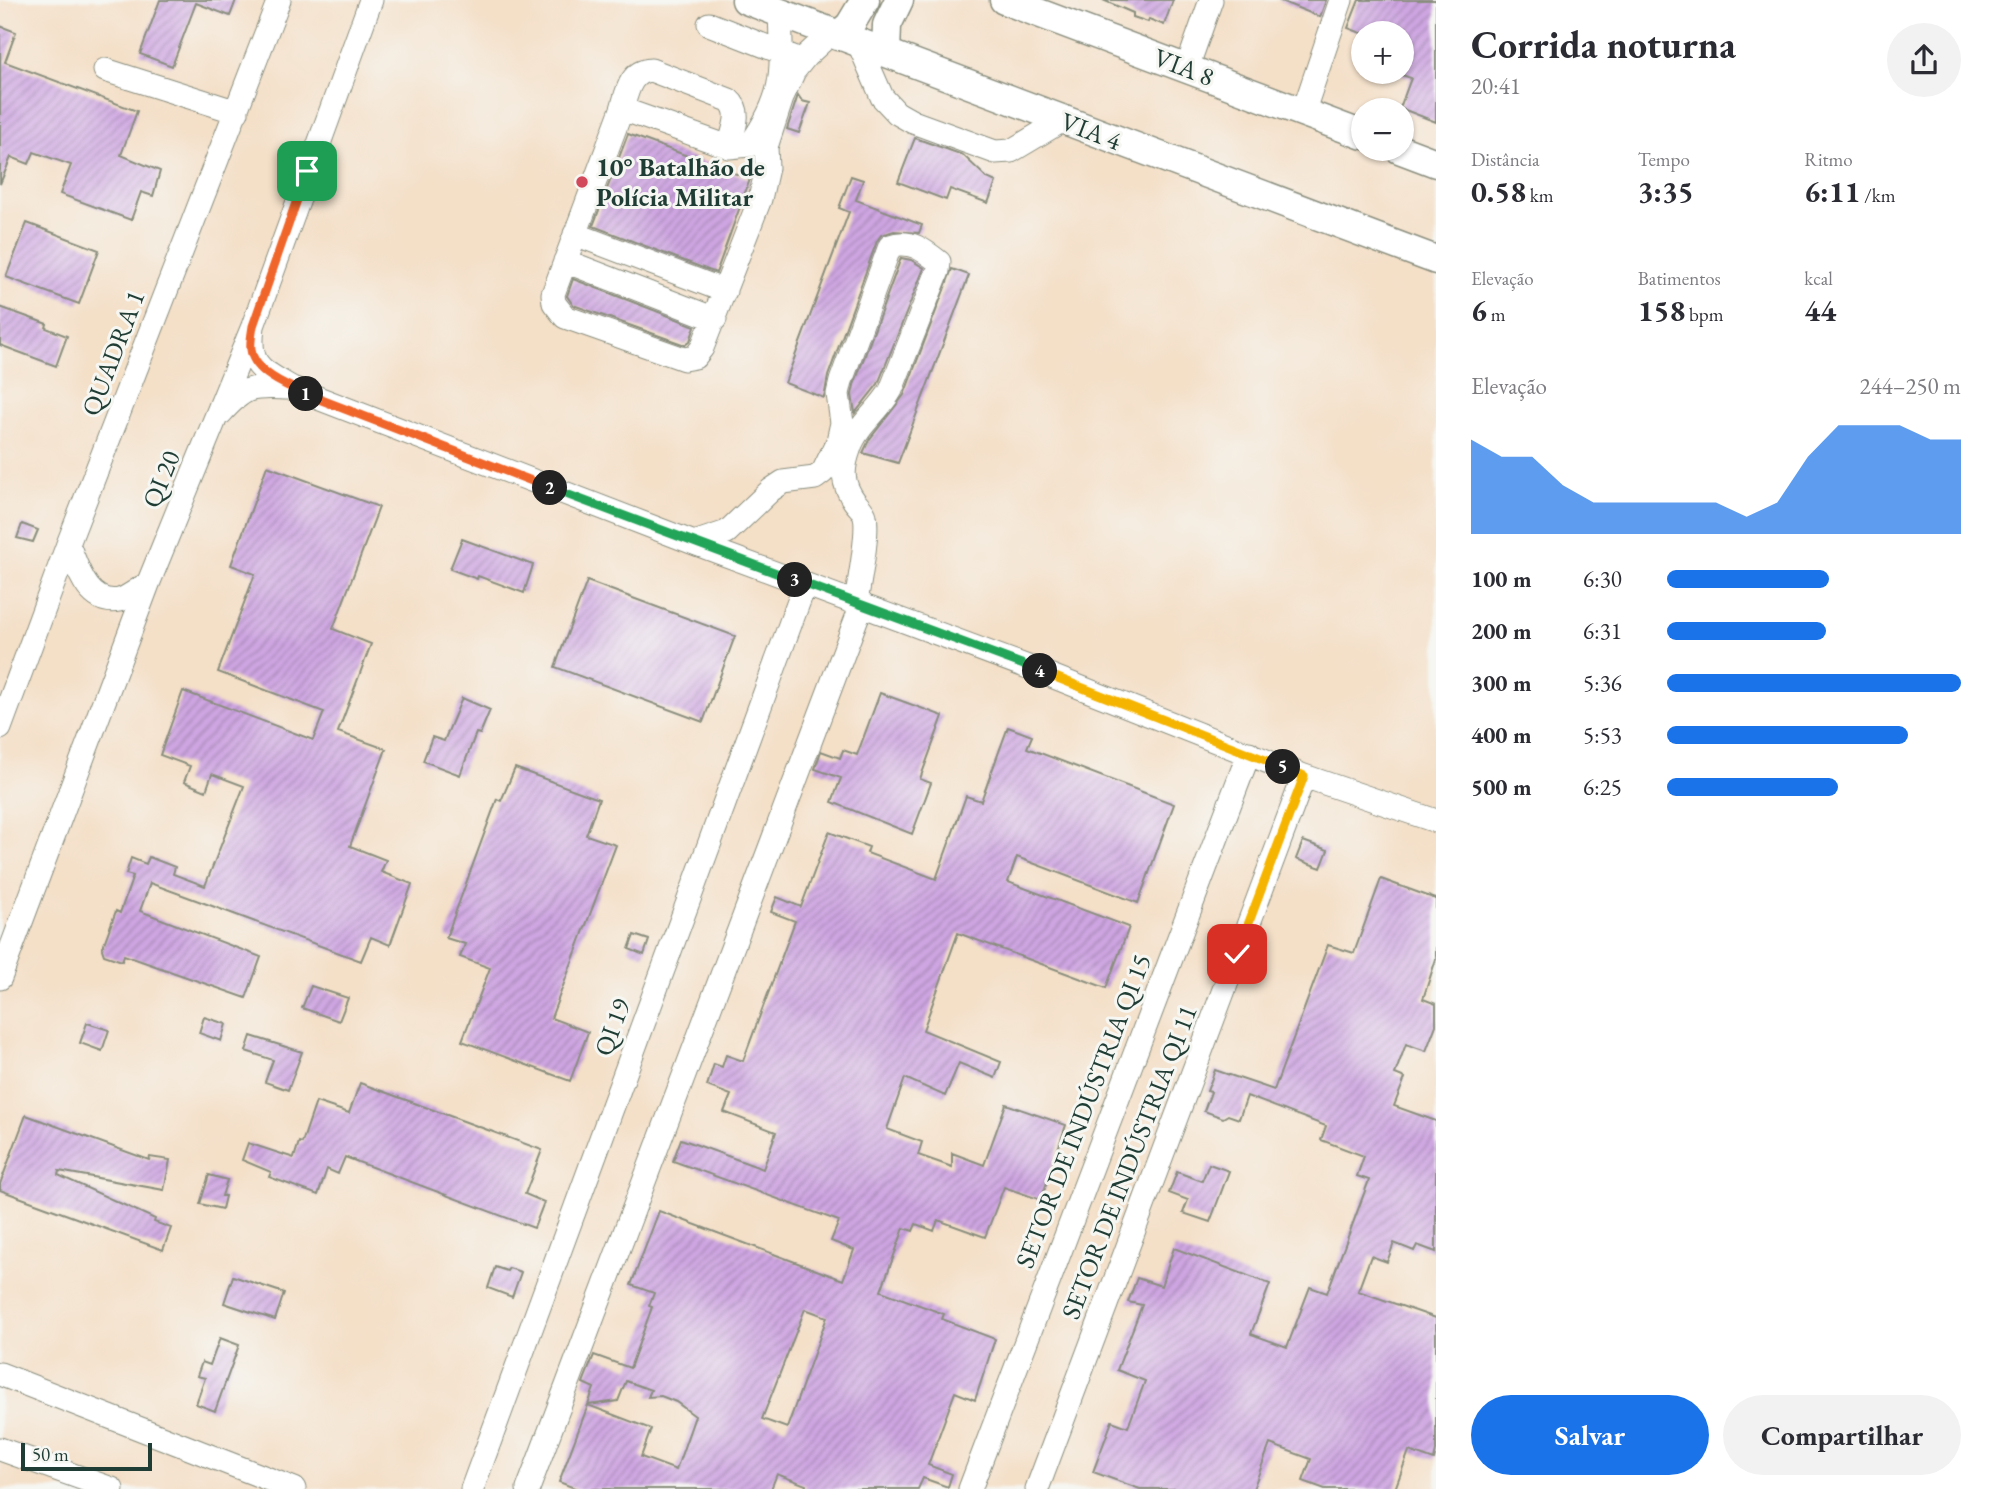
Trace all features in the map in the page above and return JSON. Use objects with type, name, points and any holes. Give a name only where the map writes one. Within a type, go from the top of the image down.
[{"type":"main road","name":"VIA 4","points":[[746,0],[1436,260]]},
{"type":"main road","points":[[843,37],[865,0]]},
{"type":"main road","points":[[886,53],[887,25],[899,0]]},
{"type":"main road","name":"VIA 8","points":[[1004,0],[1351,131]]},
{"type":"main road","points":[[1414,155],[1436,163]]},
{"type":"street","name":"QUADRA 1","points":[[0,728],[68,544],[279,0]]},
{"type":"street","name":"QI 20","points":[[0,978],[4,946],[253,326],[371,0]]},
{"type":"street","points":[[1187,68],[1211,0]]},
{"type":"street","points":[[1303,113],[1340,0]]},
{"type":"street","points":[[729,147],[737,113],[736,106],[729,100],[651,70],[636,74],[630,83],[553,293],[554,303],[565,317],[684,359],[695,357],[702,348],[761,199],[767,168],[766,147],[792,57],[780,12]]},
{"type":"street","points":[[709,24],[792,57]]},
{"type":"street","points":[[622,109],[729,147],[750,145],[765,123],[778,94],[783,70],[792,57],[843,37],[882,97],[897,113],[913,122],[995,152],[1011,151],[1063,120]]},
{"type":"street","points":[[105,70],[237,112]]},
{"type":"street","points":[[575,234],[725,292]]},
{"type":"street","points":[[528,1489],[859,603],[865,514],[847,491],[843,479],[850,446],[858,430],[881,407],[891,390],[938,271],[939,262],[921,248],[901,242],[890,246],[841,381],[838,394],[842,423],[838,441],[824,472],[815,478],[783,482],[727,532],[694,543]]},
{"type":"street","points":[[565,261],[715,319]]},
{"type":"street","points":[[253,326],[250,348],[253,359],[264,371],[292,388],[694,543],[859,603],[1304,776],[1436,821]]},
{"type":"street","points":[[216,418],[231,401],[251,387],[292,388]]},
{"type":"street","points":[[68,544],[87,588],[102,598],[119,600],[148,584]]},
{"type":"street","name":"QI 19","points":[[472,1489],[805,584]]},
{"type":"street","name":"SETOR DE INDÚSTRIA QI 15","points":[[970,1489],[1249,753]]},
{"type":"street","name":"SETOR DE INDÚSTRIA QI 11","points":[[1037,1489],[1304,776]]},
{"type":"street","points":[[0,1374],[294,1489]]},
{"type":"street","points":[[0,1449],[112,1489]]},
{"type":"building","points":[[160,0],[236,0],[230,16],[196,3],[172,66],[140,54]]},
{"type":"building","points":[[1103,0],[1173,0],[1164,25],[1133,17],[1133,13]]},
{"type":"building","points":[[1278,0],[1326,0],[1320,17]]},
{"type":"building","points":[[1359,0],[1436,0],[1436,122],[1414,113],[1414,98],[1404,98],[1409,84],[1414,84],[1414,21],[1351,21],[1351,29],[1348,28]]},
{"type":"building","points":[[0,26],[16,32],[5,62],[137,111],[121,155],[160,171],[153,196],[141,192],[131,220],[60,194],[71,165],[34,152],[29,164],[11,157],[0,184]]},
{"type":"building","points":[[798,95],[802,101],[810,103],[799,133],[787,129]]},
{"type":"building","points":[[628,134],[750,179],[716,273],[593,226]]},
{"type":"building","points":[[915,138],[963,155],[987,178],[996,182],[988,203],[950,189],[946,200],[898,182]]},
{"type":"building","points":[[851,176],[863,180],[856,200],[922,225],[919,233],[894,231],[881,235],[877,241],[828,376],[824,398],[785,383],[849,212],[839,208]]},
{"type":"building","points":[[27,223],[99,250],[79,304],[6,277]]},
{"type":"building","points":[[901,258],[911,260],[924,268],[878,384],[855,413],[852,395],[854,385]]},
{"type":"building","points":[[952,269],[969,275],[898,463],[863,453],[869,440],[904,395]]},
{"type":"building","points":[[573,279],[695,326],[690,341],[685,345],[573,305],[567,296]]},
{"type":"building","points":[[0,307],[47,324],[46,328],[67,336],[56,366],[0,345]]},
{"type":"building","points":[[267,466],[379,507],[333,629],[371,644],[338,732],[386,749],[350,846],[386,860],[381,872],[412,884],[390,945],[371,937],[361,961],[150,883],[140,911],[261,957],[246,998],[124,955],[122,961],[104,955],[102,949],[116,911],[120,913],[133,876],[126,874],[131,858],[146,864],[149,857],[175,867],[173,874],[205,886],[244,786],[212,774],[206,791],[184,782],[190,766],[160,755],[183,691],[313,740],[324,712],[218,672],[255,574],[231,565]]},
{"type":"building","points":[[22,524],[38,530],[33,542],[17,538]]},
{"type":"building","points":[[462,539],[533,565],[524,593],[450,569]]},
{"type":"building","points":[[587,581],[735,636],[703,722],[555,667]]},
{"type":"building","points":[[880,693],[943,716],[920,779],[931,783],[912,834],[832,802],[841,778],[815,769],[821,751],[840,758],[843,750],[857,755]]},
{"type":"building","points":[[462,698],[490,710],[480,734],[476,733],[460,775],[423,761],[432,737],[444,741]]},
{"type":"building","points":[[1008,727],[1032,736],[1027,748],[1174,804],[1138,903],[1017,857],[1008,882],[1129,927],[1106,988],[958,933],[923,1030],[1001,1062],[995,1078],[959,1063],[945,1096],[905,1078],[887,1129],[922,1142],[918,1155],[952,1167],[952,1153],[984,1165],[1006,1104],[1066,1125],[1041,1200],[1004,1187],[985,1237],[938,1220],[934,1231],[916,1224],[913,1231],[904,1228],[881,1291],[944,1314],[942,1319],[995,1339],[975,1400],[955,1392],[928,1465],[952,1474],[948,1487],[923,1478],[918,1489],[805,1489],[806,1485],[777,1474],[771,1489],[577,1489],[559,1482],[594,1388],[583,1383],[594,1355],[630,1368],[652,1307],[649,1306],[654,1293],[631,1285],[659,1211],[843,1280],[854,1250],[831,1241],[839,1221],[673,1161],[681,1139],[763,1169],[776,1132],[724,1112],[731,1095],[707,1086],[714,1064],[722,1067],[726,1055],[743,1061],[795,921],[771,912],[777,897],[801,907],[829,832],[869,847],[867,853],[936,879],[966,796],[981,801]],"holes":[[[805,1309],[827,1317],[787,1428],[762,1419]],[[626,1381],[651,1390],[648,1397],[661,1396],[676,1402],[695,1416],[676,1470],[641,1457],[651,1429],[588,1405],[618,1401]]]},
{"type":"building","points":[[515,768],[599,799],[586,835],[616,845],[551,1018],[588,1032],[570,1081],[462,1041],[490,968],[460,957],[465,944],[446,938],[497,799],[501,801]]},
{"type":"building","points":[[1303,841],[1328,850],[1321,868],[1296,859]]},
{"type":"building","points":[[1381,879],[1436,899],[1436,959],[1423,999],[1436,1004],[1436,1025],[1426,1051],[1406,1044],[1395,1074],[1405,1078],[1394,1106],[1436,1121],[1436,1252],[1417,1245],[1414,1251],[1394,1243],[1387,1262],[1371,1256],[1358,1291],[1436,1318],[1434,1460],[1409,1451],[1395,1489],[1325,1489],[1303,1481],[1311,1459],[1270,1444],[1253,1489],[1140,1489],[1093,1472],[1112,1421],[1128,1427],[1145,1381],[1117,1370],[1142,1305],[1128,1302],[1137,1278],[1161,1286],[1174,1248],[1270,1284],[1251,1334],[1287,1347],[1310,1287],[1327,1293],[1369,1180],[1357,1176],[1364,1156],[1321,1140],[1326,1126],[1247,1096],[1239,1119],[1228,1115],[1223,1118],[1204,1111],[1211,1092],[1207,1091],[1215,1070],[1274,1090],[1328,945],[1354,953]]},
{"type":"building","points":[[634,935],[649,940],[644,955],[629,949]]},
{"type":"building","points":[[311,986],[348,998],[339,1021],[302,1008]]},
{"type":"building","points":[[204,1017],[226,1024],[221,1041],[199,1033]]},
{"type":"building","points":[[87,1023],[109,1030],[102,1051],[80,1043]]},
{"type":"building","points":[[251,1036],[302,1052],[288,1090],[265,1082],[273,1060],[246,1051]]},
{"type":"building","points":[[360,1083],[542,1150],[525,1194],[544,1202],[534,1228],[345,1157],[338,1174],[327,1169],[318,1195],[269,1177],[271,1172],[242,1160],[248,1143],[294,1158],[316,1102],[349,1113]]},
{"type":"building","points":[[26,1115],[149,1160],[150,1157],[170,1160],[164,1190],[59,1171],[58,1175],[171,1228],[163,1250],[0,1190]]},
{"type":"building","points":[[1209,1164],[1229,1171],[1210,1222],[1183,1213],[1188,1200],[1169,1193],[1177,1172],[1202,1181]]},
{"type":"building","points":[[209,1175],[227,1180],[222,1196],[225,1196],[222,1209],[200,1204]]},
{"type":"building","points":[[495,1267],[521,1272],[512,1297],[488,1288]]},
{"type":"building","points":[[233,1276],[284,1293],[275,1320],[224,1303]]},
{"type":"building","points":[[220,1338],[239,1345],[215,1411],[196,1404],[205,1378],[197,1376],[202,1362],[210,1365]]},
{"type":"place","name":"10° Batalhão de Polícia Militar","points":[[582,182]]},
{"type":"route","points":[[307,171],[253,326],[250,348],[253,359],[264,371],[292,388],[694,543],[1044,673],[1304,776],[1237,954]]}]
